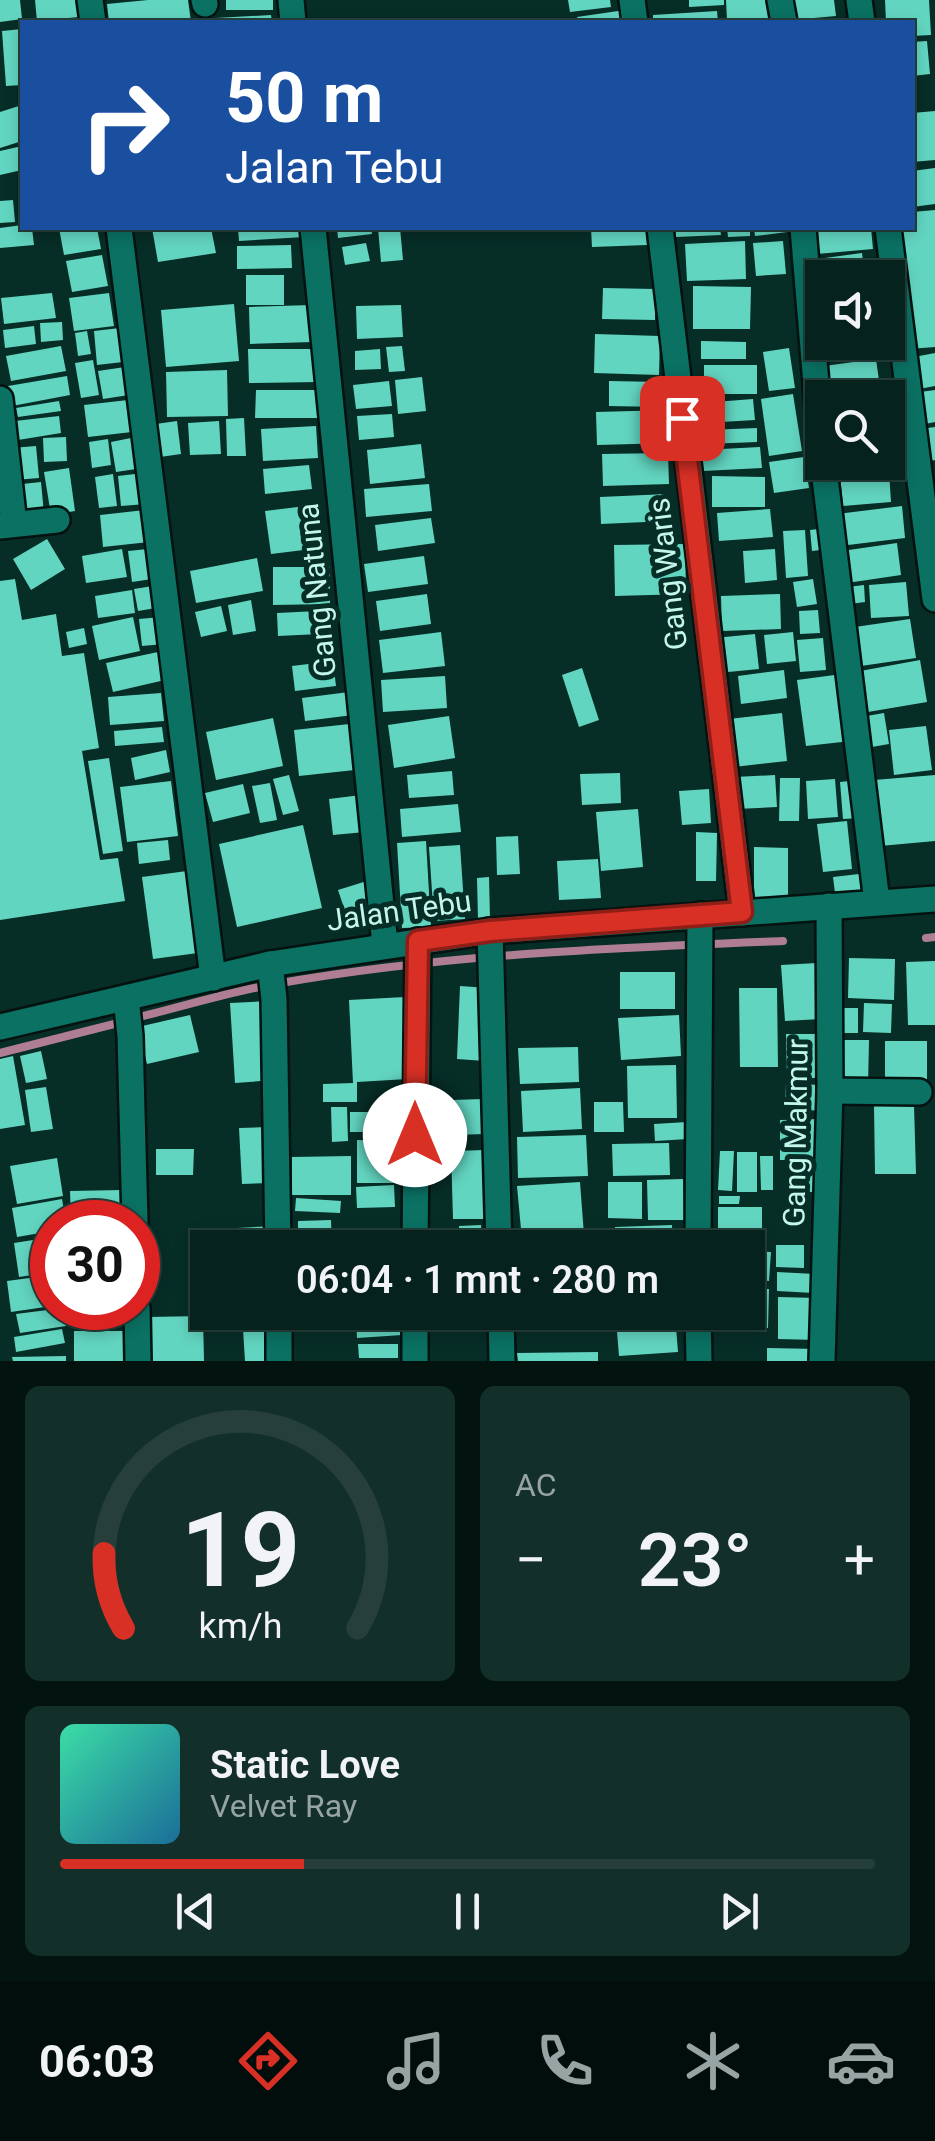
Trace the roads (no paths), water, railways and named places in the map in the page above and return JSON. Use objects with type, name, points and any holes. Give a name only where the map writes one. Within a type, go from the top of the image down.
[{"type":"street","points":[[119,230],[213,978]]},
{"type":"street","name":"Gang Natuna","points":[[314,230],[385,946]]},
{"type":"street","name":"Gang Waris","points":[[660,230],[742,912]]},
{"type":"street","points":[[802,230],[816,380]]},
{"type":"street","points":[[888,230],[935,599]]},
{"type":"street","points":[[0,399],[7,525],[57,520]]},
{"type":"street","points":[[826,480],[877,902]]},
{"type":"street","name":"Jalan Tebu","points":[[0,1027],[126,1003],[213,978],[385,946],[700,924],[742,912],[935,899]]},
{"type":"street","name":"Gang Makmur","points":[[822,1361],[830,1092],[829,906]]},
{"type":"street","points":[[698,1230],[700,924]]},
{"type":"street","points":[[490,938],[499,1230]]},
{"type":"street","points":[[415,1230],[418,946]]},
{"type":"street","points":[[271,968],[278,1230]]},
{"type":"street","points":[[126,1003],[134,1200]]},
{"type":"street","points":[[830,1092],[919,1092]]},
{"type":"street","points":[[137,1330],[138,1361]]},
{"type":"street","points":[[279,1330],[279,1361]]},
{"type":"street","points":[[415,1330],[415,1361]]},
{"type":"street","points":[[501,1330],[502,1361]]},
{"type":"street","points":[[698,1330],[699,1361]]},
{"type":"waterway","points":[[926,938],[935,937]]},
{"type":"waterway","points":[[135,1018],[257,987],[402,966],[592,950],[783,941]]},
{"type":"waterway","points":[[0,1053],[122,1022]]}]
